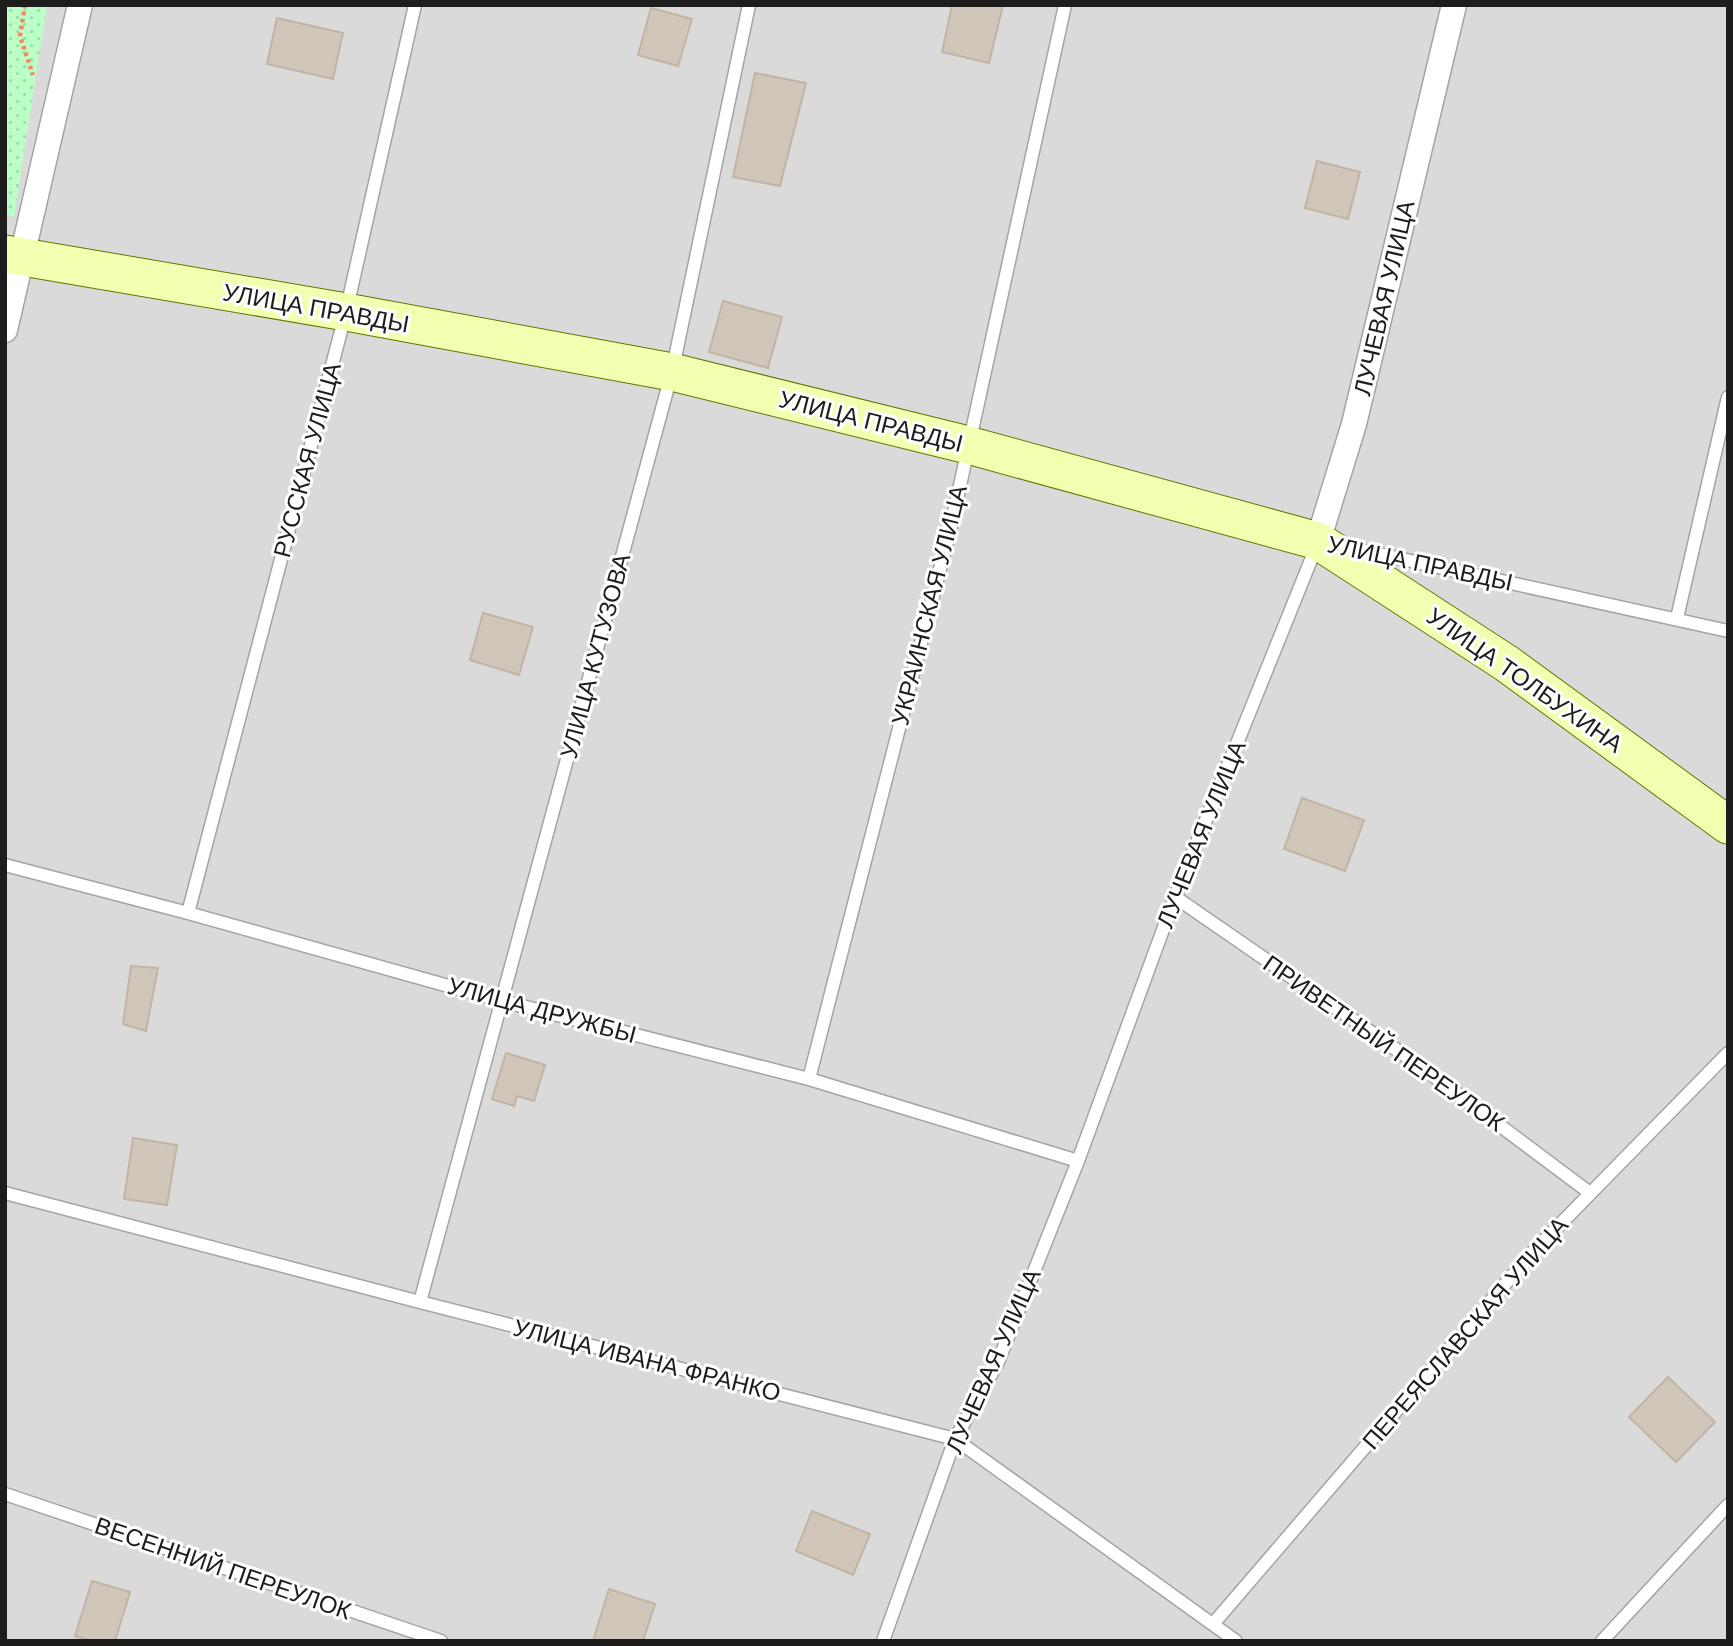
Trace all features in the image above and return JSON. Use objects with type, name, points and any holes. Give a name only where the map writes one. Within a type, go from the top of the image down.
[{"type":"main road","name":"УЛИЦА ПРАВДЫ","points":[[14,256],[346,312],[672,372],[968,445],[1318,541]]},
{"type":"main road","name":"УЛИЦА ТОЛБУХИНА","points":[[1318,541],[1506,663],[1728,825]]},
{"type":"street","points":[[5,330],[14,256],[52,131],[80,5]]},
{"type":"street","name":"ЛУЧЕВАЯ УЛИЦА","points":[[1318,541],[1354,424],[1454,5]]},
{"type":"lane","name":"РУССКАЯ УЛИЦА","points":[[188,913],[346,312],[415,5]]},
{"type":"lane","name":"УЛИЦА КУТУЗОВА","points":[[420,1302],[672,372],[748,5]]},
{"type":"lane","name":"УКРАИНСКАЯ УЛИЦА","points":[[809,1079],[952,522],[1065,5]]},
{"type":"lane","points":[[1677,618],[1728,397]]},
{"type":"lane","name":"УЛИЦА ПРАВДЫ","points":[[1318,541],[1728,631]]},
{"type":"lane","name":"ЛУЧЕВАЯ УЛИЦА","points":[[884,1641],[955,1439],[998,1362],[1078,1161],[1175,897],[1318,541]]},
{"type":"lane","name":"УЛИЦА ДРУЖБЫ","points":[[5,865],[502,1001],[809,1079],[1078,1161]]},
{"type":"lane","name":"ПРИВЕТНЫЙ ПЕРЕУЛОК","points":[[1175,897],[1423,1068],[1590,1193]]},
{"type":"lane","name":"ПЕРЕЯСЛАВСКАЯ УЛИЦА","points":[[1213,1624],[1531,1254],[1728,1053]]},
{"type":"lane","name":"УЛИЦА ИВАНА ФРАНКО","points":[[5,1193],[955,1439],[1236,1641]]},
{"type":"lane","name":"ВЕСЕННИЙ ПЕРЕУЛОК","points":[[5,1494],[441,1641]]},
{"type":"lane","points":[[1602,1641],[1728,1505]]},
{"type":"path","points":[[25,5],[20,36],[52,131]]},
{"type":"shaded area","points":[[5,5],[1728,5],[1728,1641],[5,1641]]},
{"type":"green space","points":[[5,5],[47,5],[14,217],[5,214]]},
{"type":"building","points":[[952,5],[1003,5],[989,63],[942,52]]},
{"type":"building","points":[[651,8],[692,19],[678,66],[638,55]]},
{"type":"building","points":[[277,18],[343,33],[333,79],[267,64]]},
{"type":"building","points":[[755,73],[806,83],[780,186],[733,177]]},
{"type":"building","points":[[1317,161],[1360,172],[1348,219],[1305,208]]},
{"type":"building","points":[[723,301],[782,317],[768,368],[709,352]]},
{"type":"building","points":[[483,613],[533,627],[519,675],[470,660]]},
{"type":"building","points":[[1302,798],[1364,820],[1345,871],[1284,849]]},
{"type":"building","points":[[131,966],[158,968],[146,1031],[123,1024]]},
{"type":"building","points":[[506,1053],[545,1065],[534,1101],[517,1096],[514,1106],[492,1099]]},
{"type":"building","points":[[133,1138],[177,1145],[167,1205],[124,1199]]},
{"type":"building","points":[[1668,1377],[1715,1422],[1676,1462],[1629,1417]]},
{"type":"building","points":[[812,1511],[870,1534],[853,1575],[796,1551]]},
{"type":"building","points":[[92,1581],[130,1592],[115,1641],[92,1641],[75,1636]]},
{"type":"building","points":[[609,1589],[655,1604],[643,1641],[593,1641]]}]
